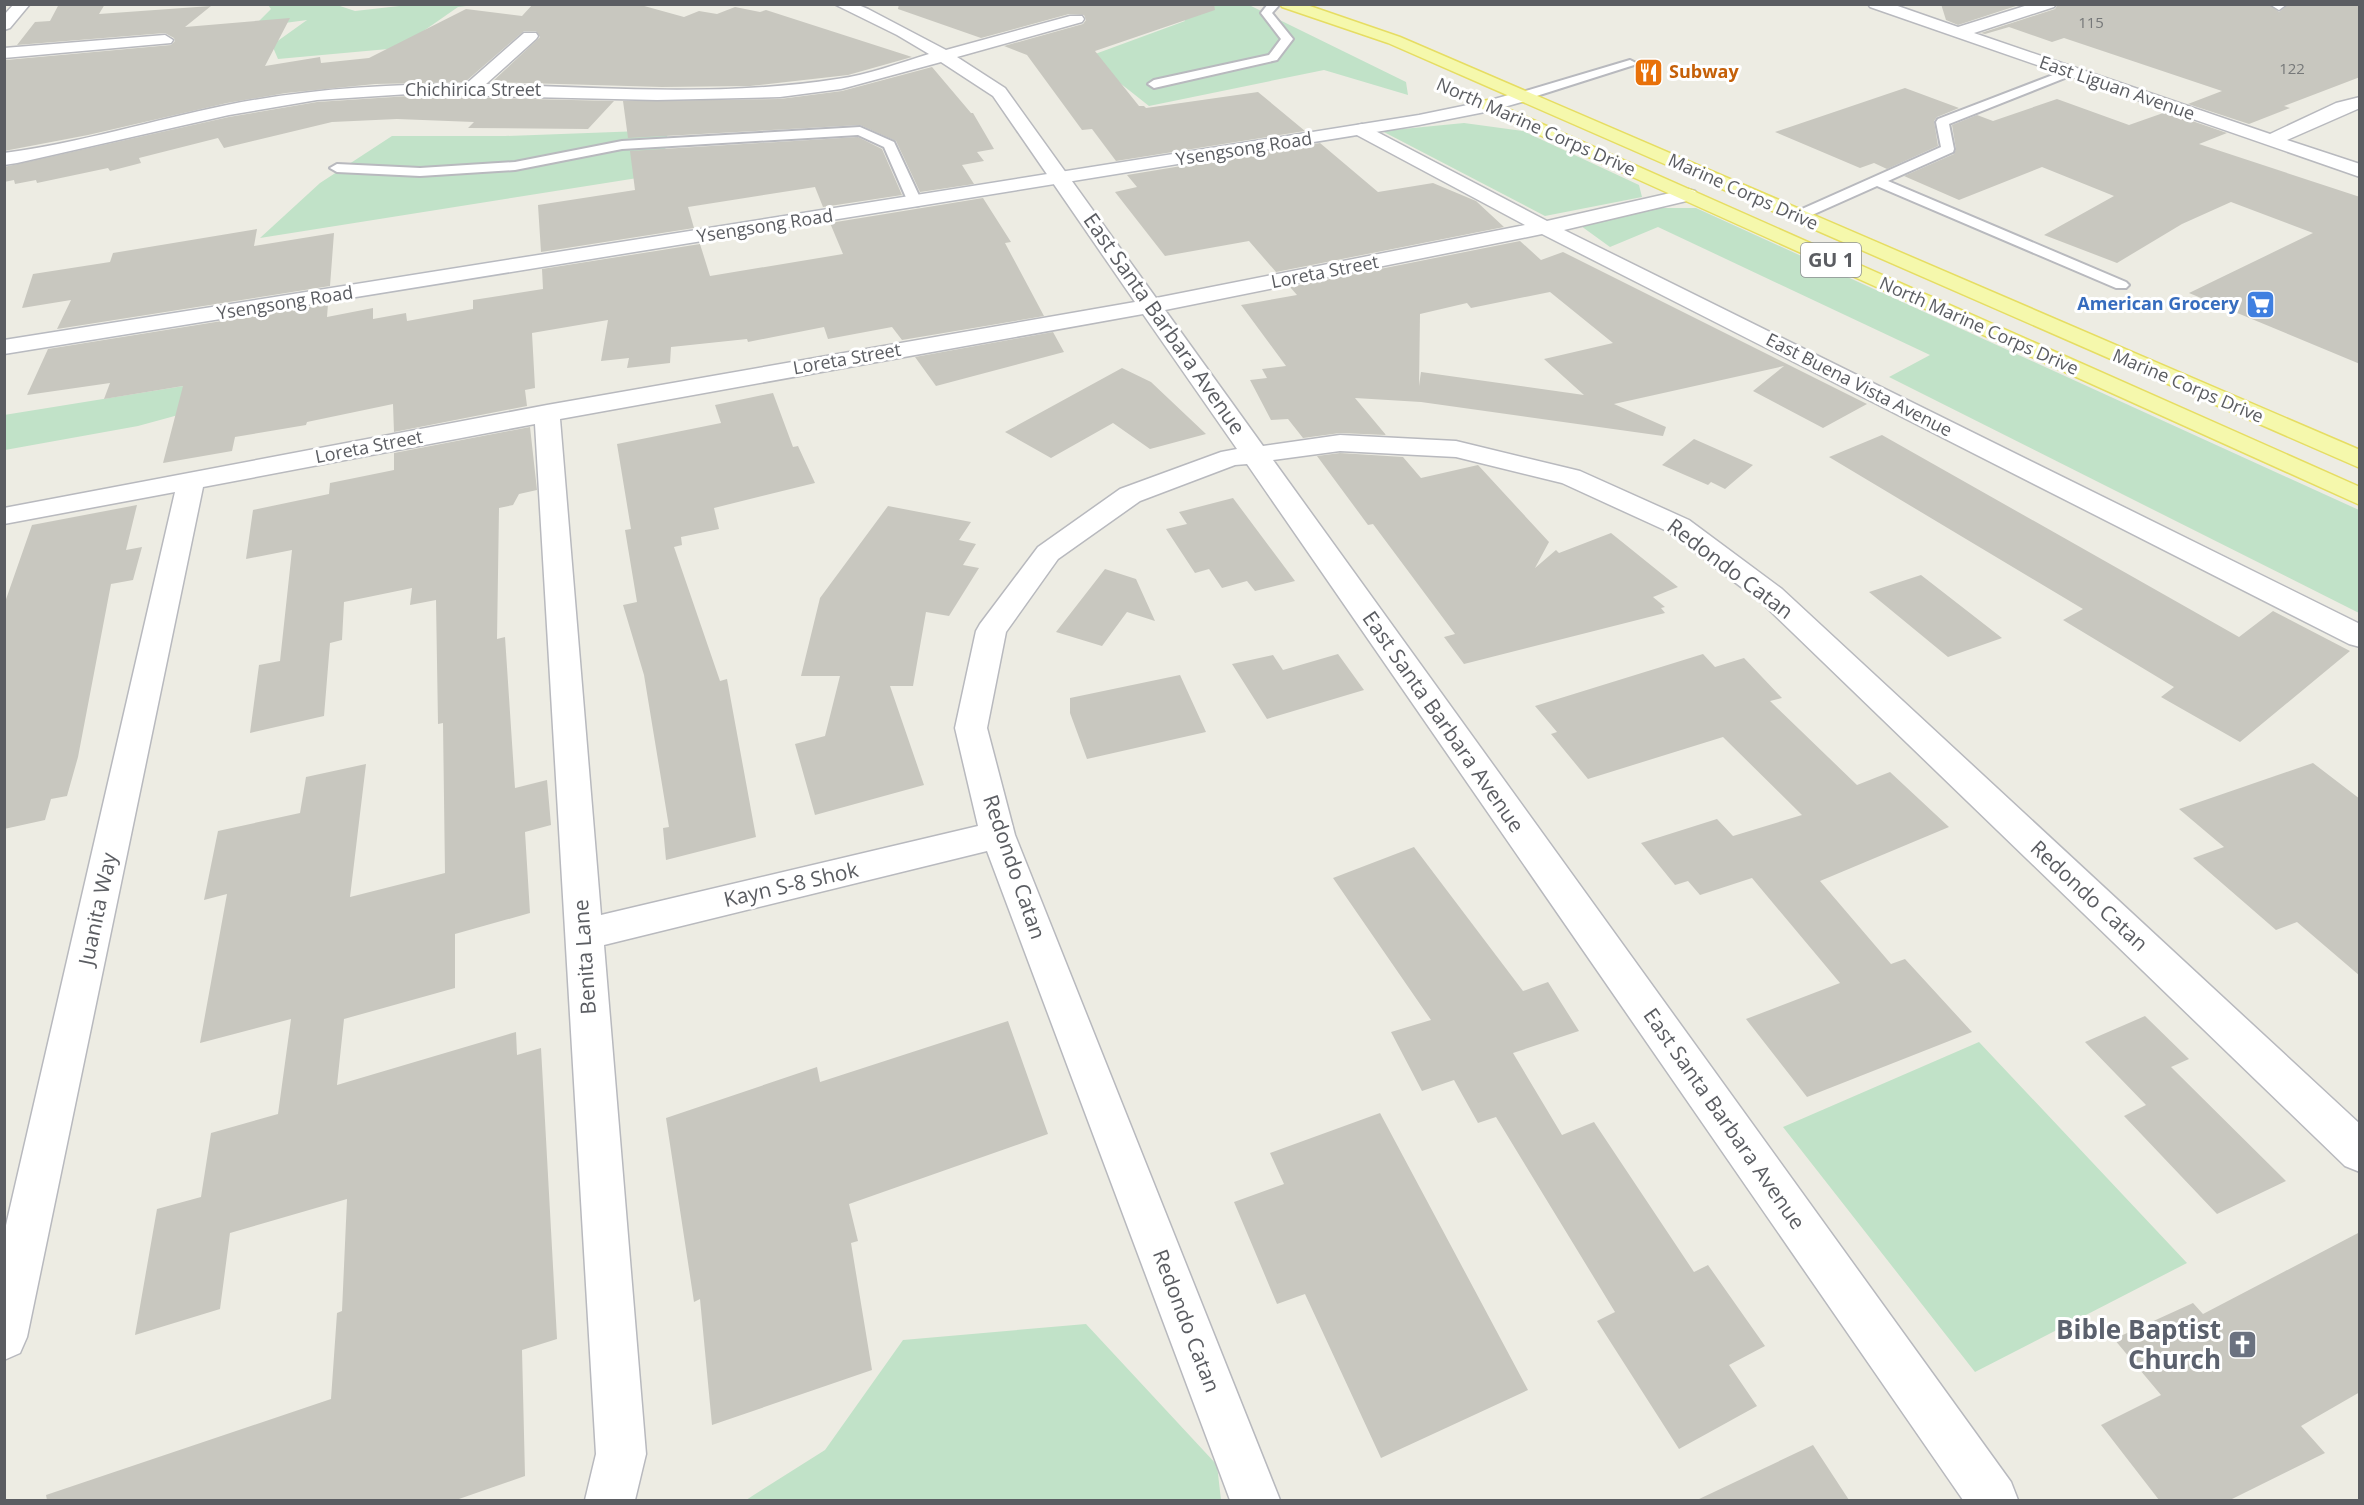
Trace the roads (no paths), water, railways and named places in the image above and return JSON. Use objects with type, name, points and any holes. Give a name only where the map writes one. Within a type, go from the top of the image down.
[{"type":"main road","name":"Marine Corps Drive","points":[[1287,4],[1308,13],[1394,40],[2360,460]]},
{"type":"main road","name":"GU 1","points":[[1308,13],[1375,55]]},
{"type":"main road","name":"North Marine Corps Drive","points":[[1459,92],[2360,498]]},
{"type":"street","points":[[4,25],[23,4]]},
{"type":"street","name":"East Santa Barbara Avenue","points":[[841,4],[869,15],[943,56],[999,92],[1152,305],[1254,454],[1993,1500]]},
{"type":"street","name":"East Liguan Avenue","points":[[1875,4],[2360,171]]},
{"type":"street","points":[[1956,33],[2049,4]]},
{"type":"street","name":"Chichirica Street","points":[[4,159],[265,104],[346,93],[471,89],[759,94],[841,84],[1076,20]]},
{"type":"street","points":[[471,89],[530,36]]},
{"type":"street","points":[[4,53],[165,40]]},
{"type":"street","name":"Ysengsong Road","points":[[4,347],[1362,130],[1491,106],[1523,96]]},
{"type":"street","points":[[2271,140],[2342,107],[2360,102]]},
{"type":"street","name":"East Buena Vista Avenue","points":[[1362,130],[1547,229],[2360,637]]},
{"type":"street","name":"Loreta Street","points":[[4,516],[547,413],[1152,305],[1547,229],[1688,195]]},
{"type":"street","name":"Benita Lane","points":[[547,413],[621,1454],[610,1500]]},
{"type":"street","name":"Redondo Catan","points":[[1255,1500],[998,835],[971,728],[991,631],[1048,553],[1130,495],[1230,458],[1340,443],[1456,449],[1571,477],[1679,526],[1772,596],[2360,1152]]},
{"type":"street","name":"Juanita Way","points":[[4,1337],[191,482]]},
{"type":"street","name":"Kayn S-8 Shok","points":[[584,934],[998,835]]},
{"type":"lane","points":[[1154,84],[1273,58],[1287,39],[1266,13],[1275,4]]},
{"type":"lane","points":[[1523,96],[1630,63]]},
{"type":"lane","points":[[1798,216],[1948,149],[1942,122],[2071,72]]},
{"type":"lane","points":[[337,168],[420,172],[516,166],[622,145],[860,131],[889,145],[915,202]]},
{"type":"lane","points":[[1878,181],[2121,285]]},
{"type":"place","name":"Subway","points":[[1648,72]]},
{"type":"place","name":"American Grocery","points":[[2260,304]]},
{"type":"place","name":"Bible Baptist Church","points":[[2242,1345]]}]
